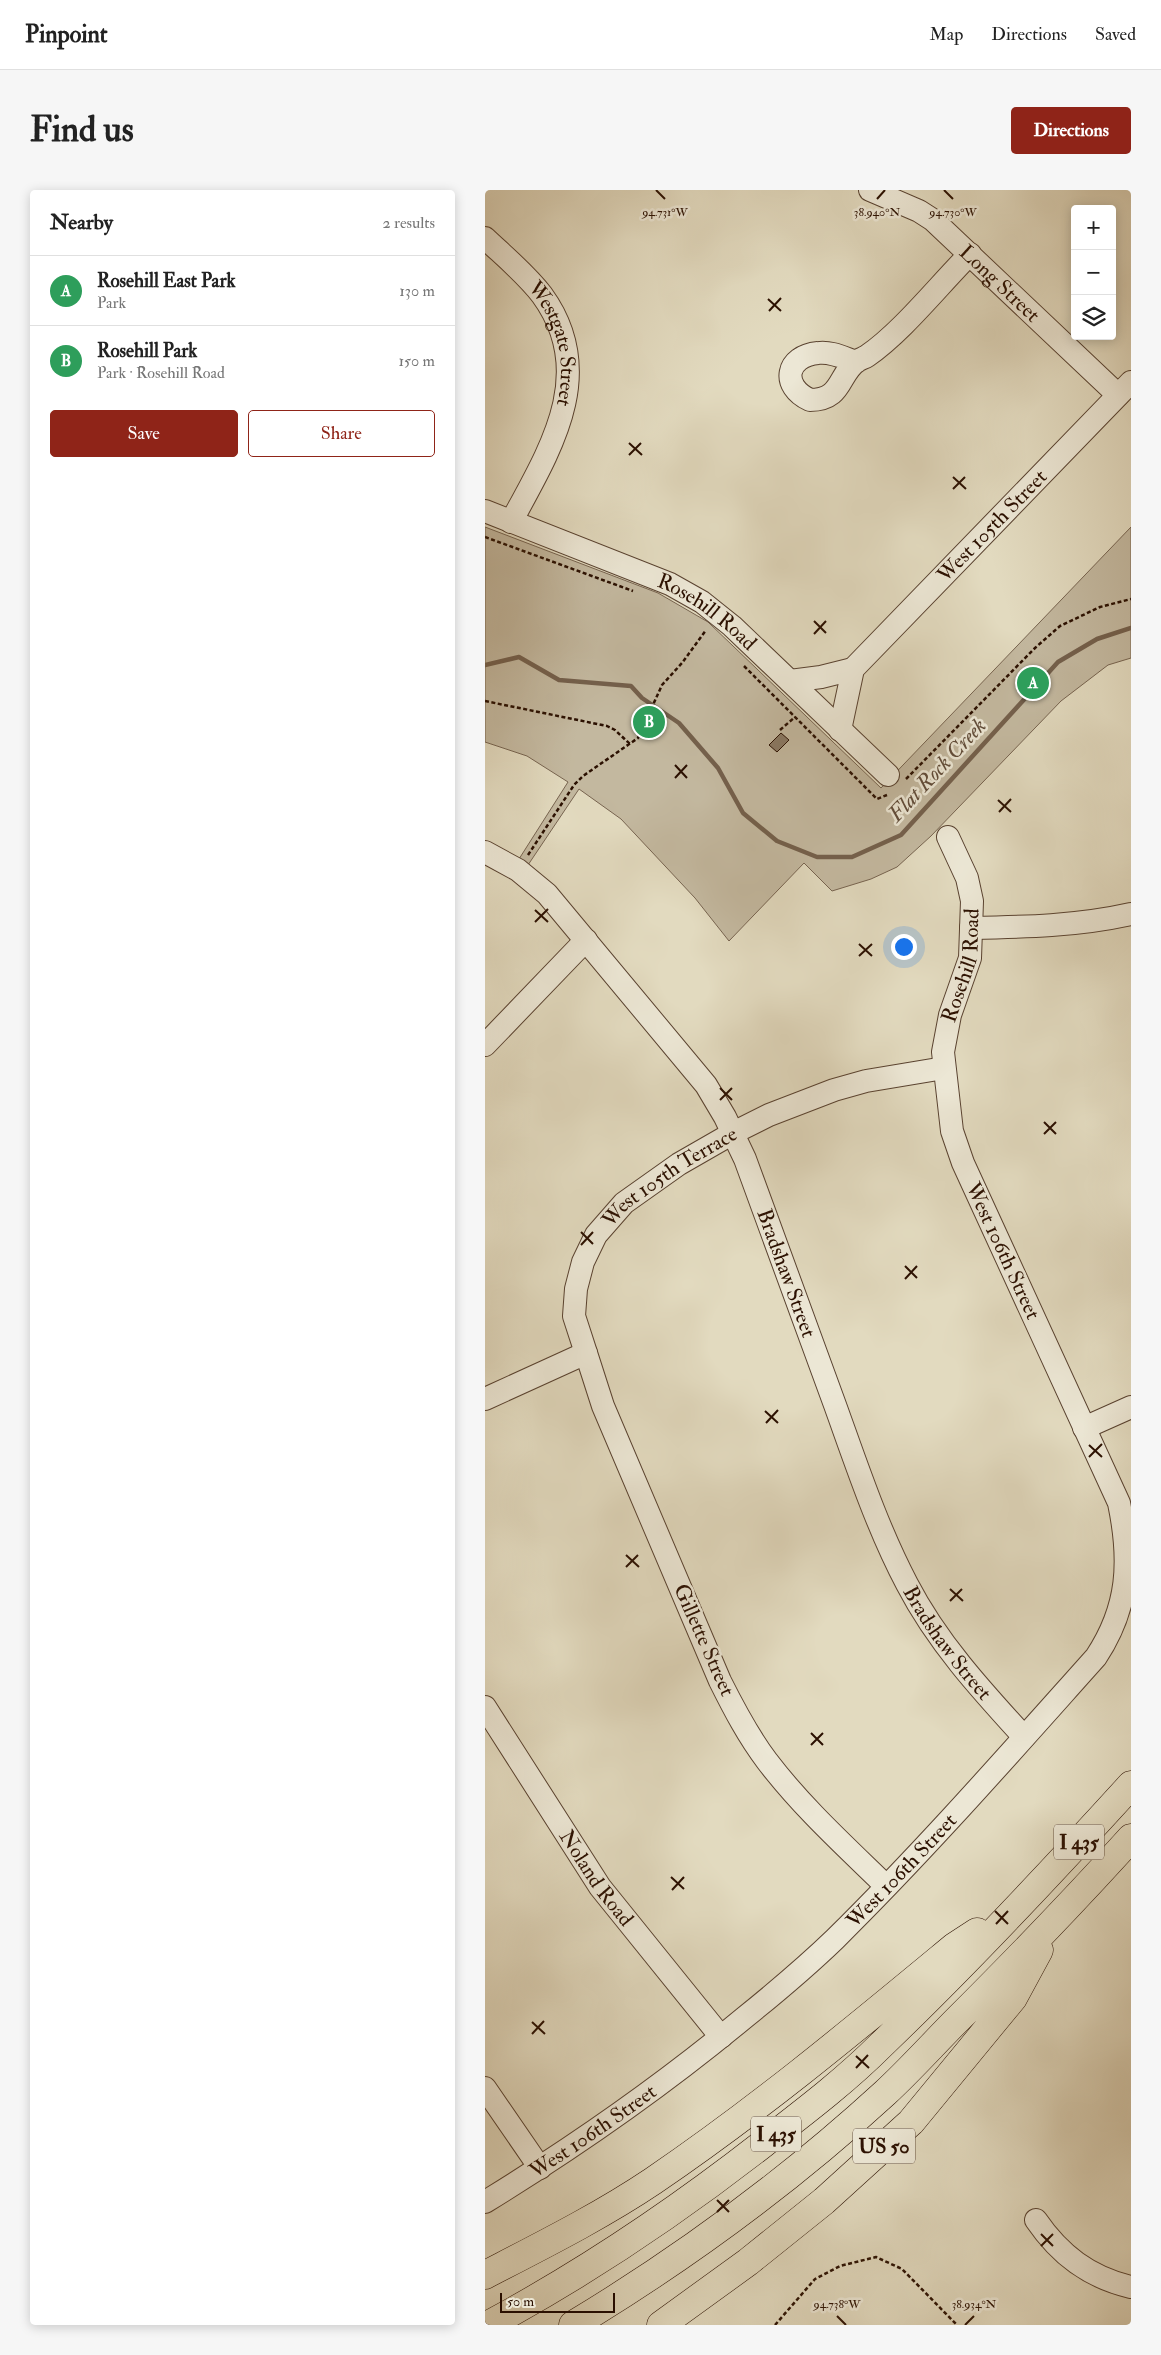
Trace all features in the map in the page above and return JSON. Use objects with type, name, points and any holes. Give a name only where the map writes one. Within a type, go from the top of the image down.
[{"type":"highway","name":"I 435","points":[[488,2325],[581,2271],[671,2213],[815,2104],[880,2046],[1028,1898],[1131,1785]]},
{"type":"highway","name":"I 435","points":[[573,2325],[625,2294],[720,2229],[796,2170],[885,2093],[1056,1921],[1131,1838]]},
{"type":"highway","points":[[485,2275],[536,2249],[652,2182],[791,2081],[954,1946],[1028,1898]]},
{"type":"highway","name":"US 50","points":[[661,2325],[748,2262],[825,2201],[911,2122],[1013,1998],[1056,1921]]},
{"type":"street","name":"Long Street","points":[[870,190],[919,211],[933,220],[1125,389]]},
{"type":"street","name":"Westgate Street","points":[[485,238],[526,278],[551,310],[565,347],[569,372],[567,396],[556,435],[511,522]]},
{"type":"street","points":[[856,362],[866,357],[886,341],[970,254]]},
{"type":"street","name":"West 105th Street","points":[[853,669],[1125,389]]},
{"type":"street","name":"Rosehill Road","points":[[485,511],[670,584],[701,602],[732,626],[894,783]]},
{"type":"street","points":[[790,681],[821,678],[853,669],[840,730]]},
{"type":"street","name":"Rosehill Road","points":[[944,1068],[945,1033],[970,958],[972,901],[967,878],[948,837]]},
{"type":"street","name":"Bradshaw Street","points":[[485,852],[518,870],[547,894],[707,1085],[745,1159],[885,1540],[907,1586],[937,1635],[968,1676],[1024,1738]]},
{"type":"street","points":[[971,928],[1038,927],[1086,923],[1131,914]]},
{"type":"street","points":[[485,1045],[586,940]]},
{"type":"street","name":"West 105th Terrace","points":[[586,1353],[574,1316],[576,1289],[583,1262],[596,1236],[624,1203],[639,1190],[679,1164],[769,1115],[834,1090],[866,1081],[944,1068]]},
{"type":"street","name":"West 106th Street","points":[[485,2202],[607,2124],[721,2037],[787,1983],[834,1940],[1024,1738],[1096,1657],[1116,1623],[1127,1590],[1129,1549],[1124,1518],[963,1163],[952,1131],[944,1068]]},
{"type":"street","points":[[485,1398],[586,1353]]},
{"type":"street","name":"Gillette Street","points":[[586,1353],[603,1406],[720,1682],[740,1721],[767,1760],[805,1807],[886,1886]]},
{"type":"street","points":[[1084,1428],[1131,1407]]},
{"type":"street","name":"Noland Road","points":[[485,1707],[600,1886],[721,2037]]},
{"type":"street","points":[[485,2088],[540,2168]]},
{"type":"street","points":[[1036,2220],[1049,2239],[1066,2256],[1100,2277],[1131,2287]]},
{"type":"path","points":[[485,537],[641,594]]},
{"type":"path","points":[[740,662],[877,799],[1060,626],[1100,607],[1131,598]]},
{"type":"path","points":[[699,624],[711,634]]},
{"type":"path","points":[[518,870],[574,785],[583,776],[631,745],[638,738],[659,690],[706,629]]},
{"type":"path","points":[[485,701],[607,726],[615,730],[631,745]]},
{"type":"path","points":[[780,730],[795,717]]},
{"type":"path","points":[[775,2325],[815,2279],[840,2266],[877,2257],[902,2269],[957,2325]]},
{"type":"shaded area","points":[[485,527],[658,593],[708,622],[881,788],[1131,527],[1131,658],[1108,665],[1061,701],[931,836],[897,867],[871,879],[832,891],[804,863],[729,941],[695,898],[621,819],[579,789],[528,865],[519,859],[568,782],[527,756],[485,742]]},
{"type":"building","points":[[781,733],[789,740],[777,752],[769,745]]},
{"type":"waterway","name":"Flat Rock Creek","points":[[485,665],[519,657],[559,680],[631,686],[642,698],[679,723],[718,768],[743,813],[777,841],[817,857],[852,857],[901,835],[1058,662],[1097,639],[1131,628]]},
{"type":"place","name":"Rosehill East Park","points":[[1033,683]]},
{"type":"place","name":"Rosehill Park","points":[[649,722]]}]
